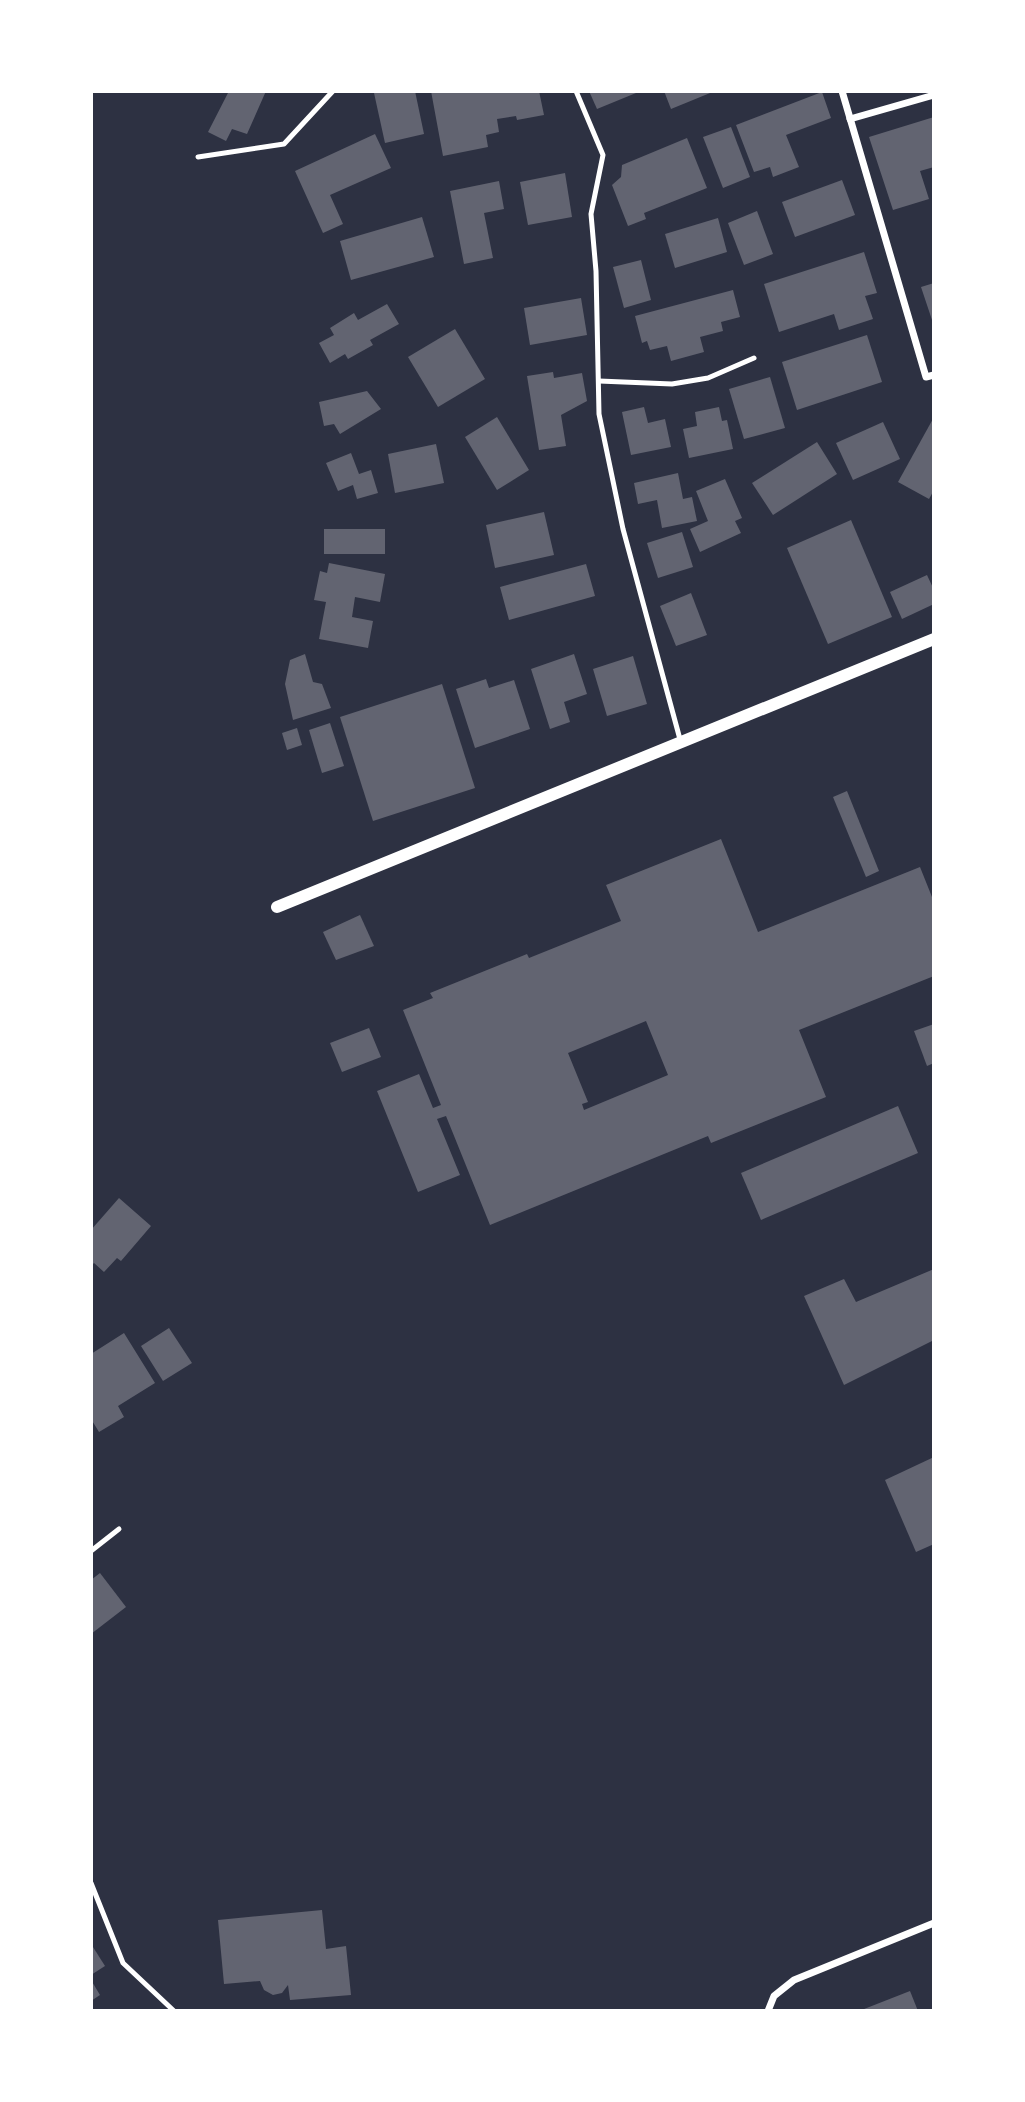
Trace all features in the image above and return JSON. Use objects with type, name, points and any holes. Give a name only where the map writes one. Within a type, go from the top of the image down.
[{"type":"street","points":[[842,91],[926,377],[934,375]]},
{"type":"street","points":[[850,118],[934,95]]},
{"type":"street","points":[[277,907],[934,639]]},
{"type":"street","points":[[768,2011],[774,1996],[794,1980],[934,1923]]},
{"type":"lane","points":[[198,157],[284,144],[333,91]]},
{"type":"lane","points":[[576,91],[603,156],[591,214],[596,271],[599,414],[623,529],[681,743]]},
{"type":"lane","points":[[599,381],[671,384],[708,378],[754,358]]},
{"type":"lane","points":[[91,1551],[119,1529]]},
{"type":"lane","points":[[91,1883],[123,1963],[174,2011]]},
{"type":"building","points":[[229,91],[266,91],[247,134],[232,129],[226,141],[208,132]]},
{"type":"building","points":[[415,91],[424,134],[385,143],[374,93]]},
{"type":"building","points":[[431,91],[539,91],[544,115],[517,120],[516,116],[497,119],[499,132],[486,135],[488,147],[443,156]]},
{"type":"building","points":[[589,91],[635,91],[636,93],[597,109]]},
{"type":"building","points":[[664,91],[715,91],[671,109]]},
{"type":"building","points":[[822,92],[831,118],[786,135],[799,167],[773,177],[770,167],[754,172],[736,125]]},
{"type":"building","points":[[934,117],[934,167],[920,171],[929,199],[893,210],[869,137]]},
{"type":"building","points":[[731,127],[750,177],[723,188],[703,137]]},
{"type":"building","points":[[375,134],[391,168],[330,195],[343,224],[323,233],[295,171]]},
{"type":"building","points":[[687,138],[707,188],[644,213],[646,219],[628,226],[612,185],[621,177],[622,165]]},
{"type":"building","points":[[565,173],[572,217],[528,225],[520,182]]},
{"type":"building","points":[[842,180],[855,215],[795,237],[782,202]]},
{"type":"building","points":[[499,181],[504,209],[484,213],[493,258],[464,264],[450,191]]},
{"type":"building","points":[[757,211],[773,254],[744,265],[728,223]]},
{"type":"building","points":[[422,217],[434,257],[351,280],[340,241]]},
{"type":"building","points":[[718,218],[727,252],[675,268],[665,234]]},
{"type":"building","points":[[864,252],[877,293],[865,296],[873,319],[839,330],[834,314],[779,332],[764,284]]},
{"type":"building","points":[[641,260],[651,300],[624,308],[613,267]]},
{"type":"building","points":[[934,283],[934,326],[921,287]]},
{"type":"building","points":[[733,290],[740,317],[721,322],[723,331],[700,337],[704,352],[671,361],[667,346],[650,350],[647,341],[642,343],[635,316]]},
{"type":"building","points":[[581,298],[587,335],[530,345],[524,308]]},
{"type":"building","points":[[387,304],[399,324],[370,340],[373,345],[348,359],[345,354],[330,363],[319,343],[334,335],[330,328],[354,313],[358,320]]},
{"type":"building","points":[[455,329],[485,379],[438,407],[408,357]]},
{"type":"building","points":[[867,335],[882,382],[797,410],[782,362]]},
{"type":"building","points":[[553,372],[554,378],[582,373],[587,401],[561,415],[566,446],[539,450],[527,376]]},
{"type":"building","points":[[770,377],[785,428],[744,439],[729,389]]},
{"type":"building","points":[[367,391],[381,409],[340,434],[334,424],[324,426],[319,402]]},
{"type":"building","points":[[644,407],[648,423],[665,419],[671,447],[631,455],[622,412]]},
{"type":"building","points":[[719,407],[722,421],[727,420],[733,449],[689,458],[683,429],[697,426],[695,412]]},
{"type":"building","points":[[497,417],[529,470],[497,490],[465,437]]},
{"type":"building","points":[[934,417],[934,490],[929,499],[898,482]]},
{"type":"building","points":[[883,422],[900,459],[853,480],[836,443]]},
{"type":"building","points":[[817,442],[837,474],[773,515],[752,483]]},
{"type":"building","points":[[436,444],[444,483],[395,493],[388,454]]},
{"type":"building","points":[[351,453],[359,474],[371,470],[378,493],[357,499],[353,485],[338,491],[326,463]]},
{"type":"building","points":[[678,473],[683,499],[692,497],[697,521],[662,528],[657,500],[638,504],[634,483]]},
{"type":"building","points":[[725,479],[742,518],[735,521],[741,533],[700,552],[690,529],[708,521],[696,491]]},
{"type":"building","points":[[544,512],[554,555],[495,568],[486,525]]},
{"type":"building","points":[[851,520],[892,617],[828,644],[787,548]]},
{"type":"building","points":[[324,529],[385,529],[385,554],[324,554]]},
{"type":"building","points":[[682,532],[693,567],[658,578],[647,543]]},
{"type":"building","points":[[329,563],[385,574],[380,602],[355,597],[352,617],[373,621],[368,648],[319,639],[326,602],[314,600],[320,571],[327,573]]},
{"type":"building","points":[[586,564],[595,596],[509,620],[500,587]]},
{"type":"building","points":[[927,575],[934,590],[934,604],[902,619],[890,592]]},
{"type":"building","points":[[691,593],[707,635],[676,646],[660,606]]},
{"type":"building","points":[[305,654],[313,682],[322,684],[331,708],[293,720],[285,684],[290,660]]},
{"type":"building","points":[[574,654],[587,694],[564,702],[570,722],[550,729],[531,669]]},
{"type":"building","points":[[633,656],[647,704],[607,716],[593,669]]},
{"type":"building","points":[[486,679],[489,688],[514,680],[530,729],[475,748],[456,689]]},
{"type":"building","points":[[442,684],[475,788],[373,821],[340,717]]},
{"type":"building","points":[[330,723],[344,766],[322,773],[309,730]]},
{"type":"building","points":[[297,728],[302,745],[287,750],[282,733]]},
{"type":"building","points":[[847,791],[879,871],[866,877],[833,797]]},
{"type":"building","points":[[721,839],[758,932],[920,867],[934,902],[934,976],[799,1030],[826,1097],[711,1143],[708,1136],[490,1225],[446,1116],[437,1119],[460,1175],[418,1192],[377,1091],[419,1074],[433,1108],[441,1105],[403,1010],[433,998],[430,993],[527,954],[529,958],[621,921],[606,885]],"holes":[[[646,1021],[668,1075],[584,1110],[582,1104],[588,1102],[568,1053]]]},
{"type":"building","points":[[360,915],[374,946],[336,960],[323,932]]},
{"type":"building","points":[[934,1024],[934,1063],[927,1066],[914,1031]]},
{"type":"building","points":[[369,1028],[381,1057],[342,1072],[330,1043]]},
{"type":"building","points":[[898,1106],[918,1153],[761,1220],[741,1173]]},
{"type":"building","points":[[119,1198],[151,1226],[121,1261],[117,1258],[104,1272],[94,1263],[91,1266],[91,1230]]},
{"type":"building","points":[[934,1269],[934,1340],[844,1385],[804,1296],[844,1279],[856,1302]]},
{"type":"building","points":[[169,1328],[192,1363],[163,1381],[141,1346]]},
{"type":"building","points":[[124,1333],[155,1383],[118,1406],[124,1417],[99,1432],[91,1419],[91,1354]]},
{"type":"building","points":[[934,1457],[934,1544],[916,1552],[885,1480]]},
{"type":"building","points":[[100,1573],[126,1607],[91,1634],[91,1580]]},
{"type":"building","points":[[322,1910],[326,1949],[346,1946],[351,1995],[290,2000],[288,1985],[282,1993],[273,1995],[264,1990],[260,1981],[224,1984],[218,1920]]},
{"type":"building","points":[[93,1947],[105,1966],[91,1975],[91,1948]]},
{"type":"building","points":[[91,1980],[100,1995],[91,2001]]},
{"type":"building","points":[[910,1991],[918,2011],[859,2011]]}]
